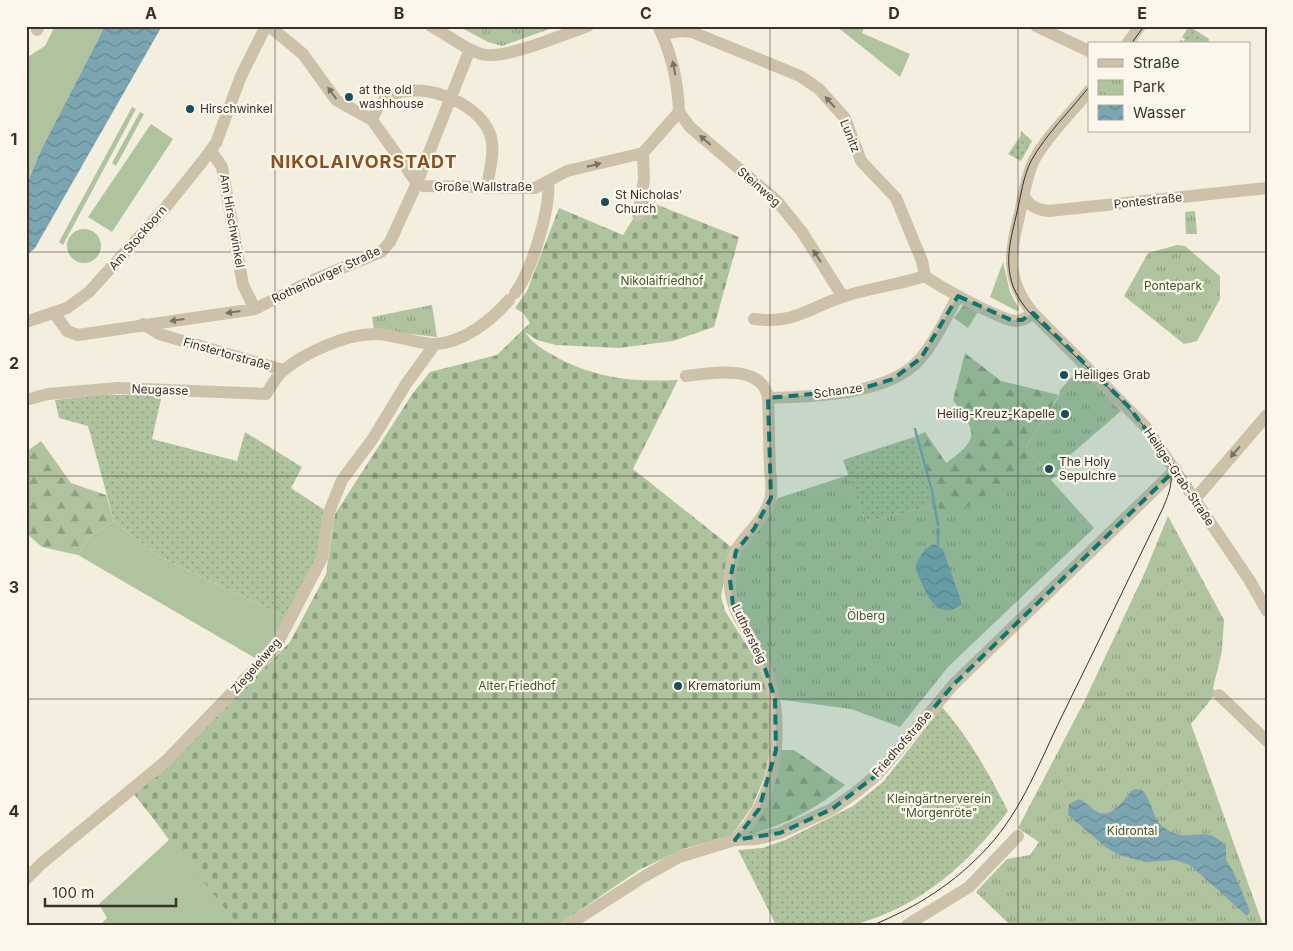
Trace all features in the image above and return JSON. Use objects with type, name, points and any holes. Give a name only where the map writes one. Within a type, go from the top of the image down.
[{"type":"street","name":"Große Wallstraße","points":[[267,26],[302,54],[336,100],[372,120],[417,183],[436,187],[526,189],[548,182],[568,171],[643,153]]},
{"type":"street","points":[[211,151],[223,127],[243,71],[267,26]]},
{"type":"street","points":[[431,26],[483,55],[498,55],[588,26]]},
{"type":"street","points":[[1036,26],[1050,29],[1088,50]]},
{"type":"street","points":[[1128,42],[1140,26]]},
{"type":"street","points":[[638,216],[644,180],[643,153],[679,112],[678,90],[673,60],[660,30]]},
{"type":"street","name":"Lunitz","points":[[660,30],[692,32],[726,44],[810,82],[845,118],[861,161],[896,198],[922,262],[925,276]]},
{"type":"street","name":"Rothenburger Straße","points":[[143,324],[255,309],[313,280],[381,252],[390,242],[417,183],[470,49]]},
{"type":"street","points":[[372,120],[383,101],[398,92],[428,92],[450,97],[470,108],[490,132],[492,152],[487,188]]},
{"type":"street","name":"Heilige-Grab-Straße","points":[[1088,92],[1039,153],[1030,171],[1027,200],[1011,252],[1016,286],[1033,313],[1128,406],[1161,447],[1267,611]]},
{"type":"street","name":"Steinweg","points":[[679,112],[690,127],[777,201],[802,232],[844,297]]},
{"type":"street","name":"Am Hirschwinkel","points":[[211,151],[222,167],[244,285],[255,309]]},
{"type":"street","name":"Am Stockborn","points":[[55,314],[77,302],[100,281],[211,151]]},
{"type":"street","name":"Finstertorstraße","points":[[143,324],[159,334],[283,370],[350,336],[376,334],[435,344],[458,339],[489,320],[512,297],[530,266],[550,196],[548,182]]},
{"type":"street","name":"Pontestraße","points":[[1027,200],[1040,210],[1048,211],[1267,188]]},
{"type":"street","points":[[754,319],[772,321],[792,319],[844,297],[925,276],[958,296],[1017,321],[1033,313]]},
{"type":"street","name":"Schanze","points":[[768,398],[857,390],[893,379],[921,358],[958,296]]},
{"type":"street","points":[[26,322],[55,314],[67,331],[78,335],[143,324]]},
{"type":"street","name":"Ziegeleiweg","points":[[26,879],[41,864],[166,761],[275,648],[322,558],[329,512],[342,480],[372,440],[406,384],[435,344]]},
{"type":"street","name":"Neugasse","points":[[26,400],[48,394],[118,388],[266,394],[283,370]]},
{"type":"street","points":[[686,376],[726,371],[741,373],[764,388],[768,398]]},
{"type":"street","name":"Luthersteig","points":[[735,840],[748,826],[759,809],[770,781],[776,750],[775,699],[761,656],[733,605],[730,580],[736,551],[754,529],[771,498],[768,398]]},
{"type":"street","points":[[1195,498],[1267,415]]},
{"type":"street","name":"Friedhofstraße","points":[[568,925],[645,876],[678,858],[735,840],[757,839],[780,833],[832,809],[878,774],[954,684],[1176,469]]},
{"type":"street","points":[[1219,695],[1267,742]]},
{"type":"street","points":[[907,925],[969,887],[1018,836]]},
{"type":"highlighted area","points":[[958,296],[1011,320],[1022,320],[1033,313],[1128,406],[1176,469],[954,684],[878,774],[832,809],[780,833],[735,840],[759,809],[776,750],[775,699],[761,656],[733,605],[730,580],[736,551],[754,529],[771,498],[768,398],[857,390],[893,379],[921,358]]},
{"type":"green space","points":[[55,26],[105,26],[41,150],[26,186],[26,58],[45,46]]},
{"type":"green space","points":[[458,26],[558,26],[502,46],[488,42]]},
{"type":"green space","points":[[836,26],[865,26],[862,33],[910,54],[900,77]]},
{"type":"green space","points":[[1189,26],[1209,39],[1208,42],[1179,42],[1180,40],[1184,41],[1185,39],[1182,37]]},
{"type":"green space","points":[[132,107],[136,109],[63,245],[59,242]]},
{"type":"green space","points":[[140,112],[144,114],[116,166],[112,163]]},
{"type":"green space","points":[[151,124],[173,139],[112,232],[88,217]]},
{"type":"green space","points":[[1021,131],[1032,141],[1021,161],[1008,154],[1020,137]]},
{"type":"green space","name":"Alter Friedhof","points":[[645,200],[739,237],[714,327],[673,341],[619,348],[556,345],[537,340],[525,332],[544,350],[588,371],[616,378],[678,380],[633,469],[735,550],[727,564],[721,597],[725,611],[758,663],[769,697],[771,715],[770,751],[764,778],[752,807],[732,835],[683,849],[639,870],[558,925],[238,925],[133,793],[172,762],[290,642],[326,574],[335,514],[413,393],[430,372],[497,355],[530,323],[523,313],[515,308],[527,291],[559,208],[623,235]]},
{"type":"green space","points":[[1195,211],[1197,234],[1186,234],[1185,212]]},
{"type":"green space","points":[[84,229],[91,230],[96,234],[100,239],[100,253],[96,258],[91,262],[84,263],[77,262],[72,258],[68,253],[67,246],[68,239],[72,234],[77,230]]},
{"type":"green space","name":"Pontepark","points":[[1177,245],[1185,246],[1220,276],[1220,299],[1197,341],[1184,344],[1124,296],[1148,253]]},
{"type":"green space","points":[[1003,262],[1010,292],[1019,309],[1017,311],[990,297]]},
{"type":"green space","points":[[965,303],[979,310],[968,328],[954,318]]},
{"type":"green space","points":[[432,305],[437,337],[374,330],[372,317]]},
{"type":"green space","points":[[965,353],[1001,381],[1059,395],[1026,447],[1038,464],[951,517],[935,505],[914,437],[925,432],[946,463],[970,441],[970,427],[953,400]]},
{"type":"green space","name":"Ölberg","points":[[1080,368],[1121,411],[1062,462],[1065,467],[1051,480],[1094,528],[948,667],[900,727],[851,709],[776,699],[733,604],[737,552],[778,498],[849,475],[861,511],[868,522],[935,505],[951,516],[1038,464],[1026,447],[1059,396],[1060,390]]},
{"type":"green space","points":[[101,395],[162,395],[152,439],[237,461],[245,432],[302,467],[291,488],[326,511],[315,566],[286,617],[160,557],[114,521],[88,426],[59,418],[55,400]]},
{"type":"green space","points":[[914,437],[935,505],[868,522],[861,511],[843,460]]},
{"type":"green space","points":[[41,441],[71,483],[106,495],[114,521],[89,537],[78,555],[42,547],[26,533],[26,452]]},
{"type":"green space","name":"Kidrontal","points":[[1168,516],[1224,620],[1222,651],[1213,688],[1216,693],[1191,724],[1263,925],[1010,925],[976,892],[1007,859],[1030,855],[1039,842],[1018,828],[1084,702],[1145,572]]},
{"type":"green space","points":[[114,521],[160,557],[286,617],[265,651],[255,658],[78,555],[89,537]]},
{"type":"green space","name":"Kleingärtnerverein \"Morgenröte\"","points":[[942,707],[978,757],[1008,811],[960,865],[923,894],[903,906],[857,924],[829,927],[776,925],[738,850],[762,848],[785,840],[853,806],[883,782]]},
{"type":"green space","points":[[777,750],[794,750],[845,785],[833,795],[795,818],[739,838],[750,827]]},
{"type":"green space","points":[[136,794],[238,925],[100,925],[107,918],[99,904],[169,840]]},
{"type":"water","points":[[105,26],[162,26],[35,248],[26,256],[26,186],[41,150]]},
{"type":"water","points":[[934,544],[943,549],[962,604],[953,609],[944,610],[937,607],[926,592],[915,566],[925,549]]},
{"type":"water","points":[[1134,789],[1142,790],[1159,823],[1170,832],[1184,835],[1201,834],[1213,836],[1226,845],[1226,860],[1250,911],[1247,916],[1190,865],[1175,860],[1146,862],[1119,855],[1107,848],[1068,815],[1069,804],[1079,799],[1096,811],[1107,813],[1117,808]]},
{"type":"waterway","points":[[915,429],[932,491],[938,525]]},
{"type":"waterway","points":[[938,529],[938,546]]},
{"type":"tram line","points":[[1132,42],[1144,26]]},
{"type":"tram line","points":[[873,925],[920,902],[949,883],[975,860],[1000,833],[1021,801],[1038,767],[1168,496],[1171,476],[1166,460],[1141,422],[1104,383],[1032,315],[1016,294],[1010,276],[1011,240],[1022,186],[1028,167],[1044,141],[1088,88]]},
{"type":"place","name":"at the old washhouse","points":[[349,97]]},
{"type":"place","name":"Hirschwinkel","points":[[190,109]]},
{"type":"place","name":"St Nicholas’ Church","points":[[605,202]]},
{"type":"place","name":"Heiliges Grab","points":[[1064,375]]},
{"type":"place","name":"Heilig-Kreuz-Kapelle","points":[[1065,414]]},
{"type":"place","name":"The Holy Sepulchre","points":[[1049,469]]},
{"type":"place","name":"Krematorium","points":[[678,686]]},
{"type":"district","name":"NIKOLAIVORSTADT","points":[[364,162]]},
{"type":"park label","name":"Nikolaifriedhof","points":[[662,281]]}]
